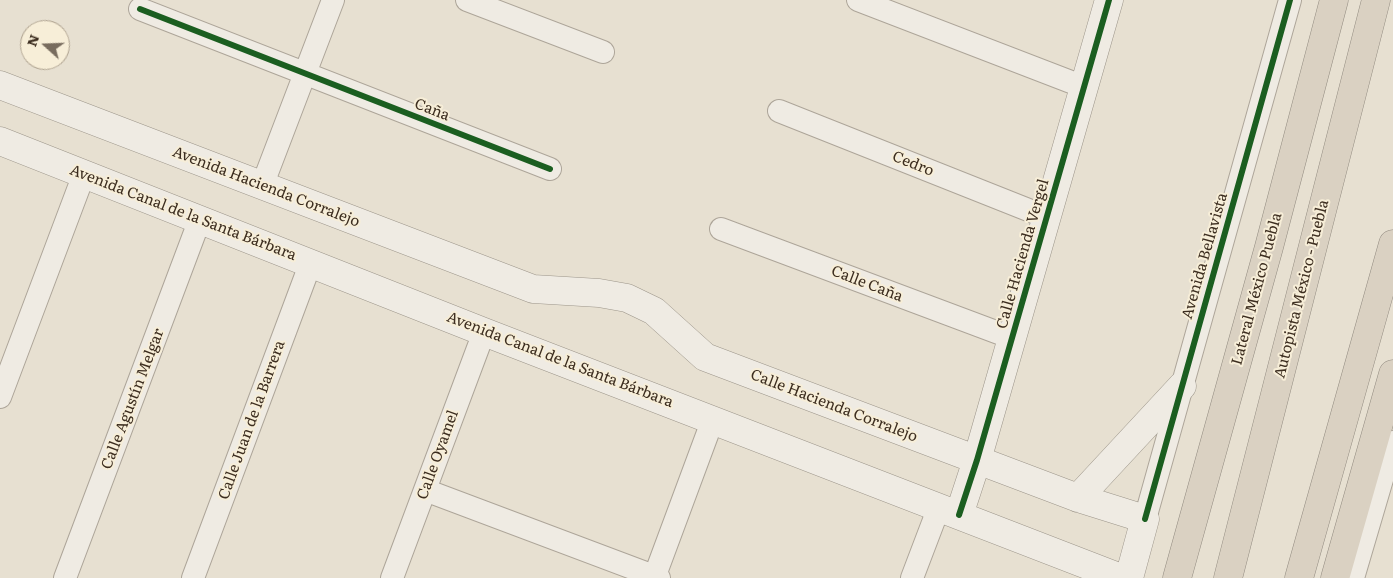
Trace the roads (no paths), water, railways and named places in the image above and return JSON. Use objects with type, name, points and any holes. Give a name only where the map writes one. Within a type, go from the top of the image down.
[{"type":"highway","name":"Lateral México Puebla","points":[[1177,578],[1269,248],[1334,0]]},
{"type":"highway","name":"Autopista México - Puebla","points":[[1228,578],[1376,0]]},
{"type":"highway","points":[[1298,578],[1393,244]]},
{"type":"highway","points":[[1335,578],[1393,374]]},
{"type":"main road","name":"Calle Hacienda Vergel","points":[[949,511],[977,460],[1109,0]]},
{"type":"main road","name":"Avenida Hacienda Corralejo","points":[[0,85],[532,290]]},
{"type":"main road","name":"Avenida Canal de la Santa Bárbara","points":[[0,142],[311,262],[484,332],[1122,578]]},
{"type":"main road","name":"Calle Hacienda Corralejo","points":[[532,290],[599,293],[627,298],[654,311],[704,357],[1078,498],[1145,519]]},
{"type":"main road","points":[[1078,498],[1182,386]]},
{"type":"main road","name":"Avenida Bellavista","points":[[1128,578],[1145,519]]},
{"type":"street","points":[[262,186],[333,0]]},
{"type":"street","points":[[468,0],[603,52]]},
{"type":"street","points":[[858,0],[1084,87]]},
{"type":"street","name":"Avenida Bellavista","points":[[1145,519],[1290,0]]},
{"type":"street","name":"Caña","points":[[140,9],[550,169]]},
{"type":"street","name":"Cedro","points":[[779,111],[1046,217]]},
{"type":"street","points":[[0,398],[84,174]]},
{"type":"street","name":"Calle Agustín Melgar","points":[[65,578],[200,219]]},
{"type":"street","name":"Calle Caña","points":[[721,229],[1012,338]]},
{"type":"street","name":"Calle Juan de la Barrera","points":[[193,578],[311,262]]},
{"type":"street","name":"Calle Oyamel","points":[[392,578],[484,332]]},
{"type":"street","points":[[425,490],[656,577],[713,419]]},
{"type":"street","points":[[1353,578],[1393,442]]},
{"type":"street","points":[[912,578],[949,511]]}]
